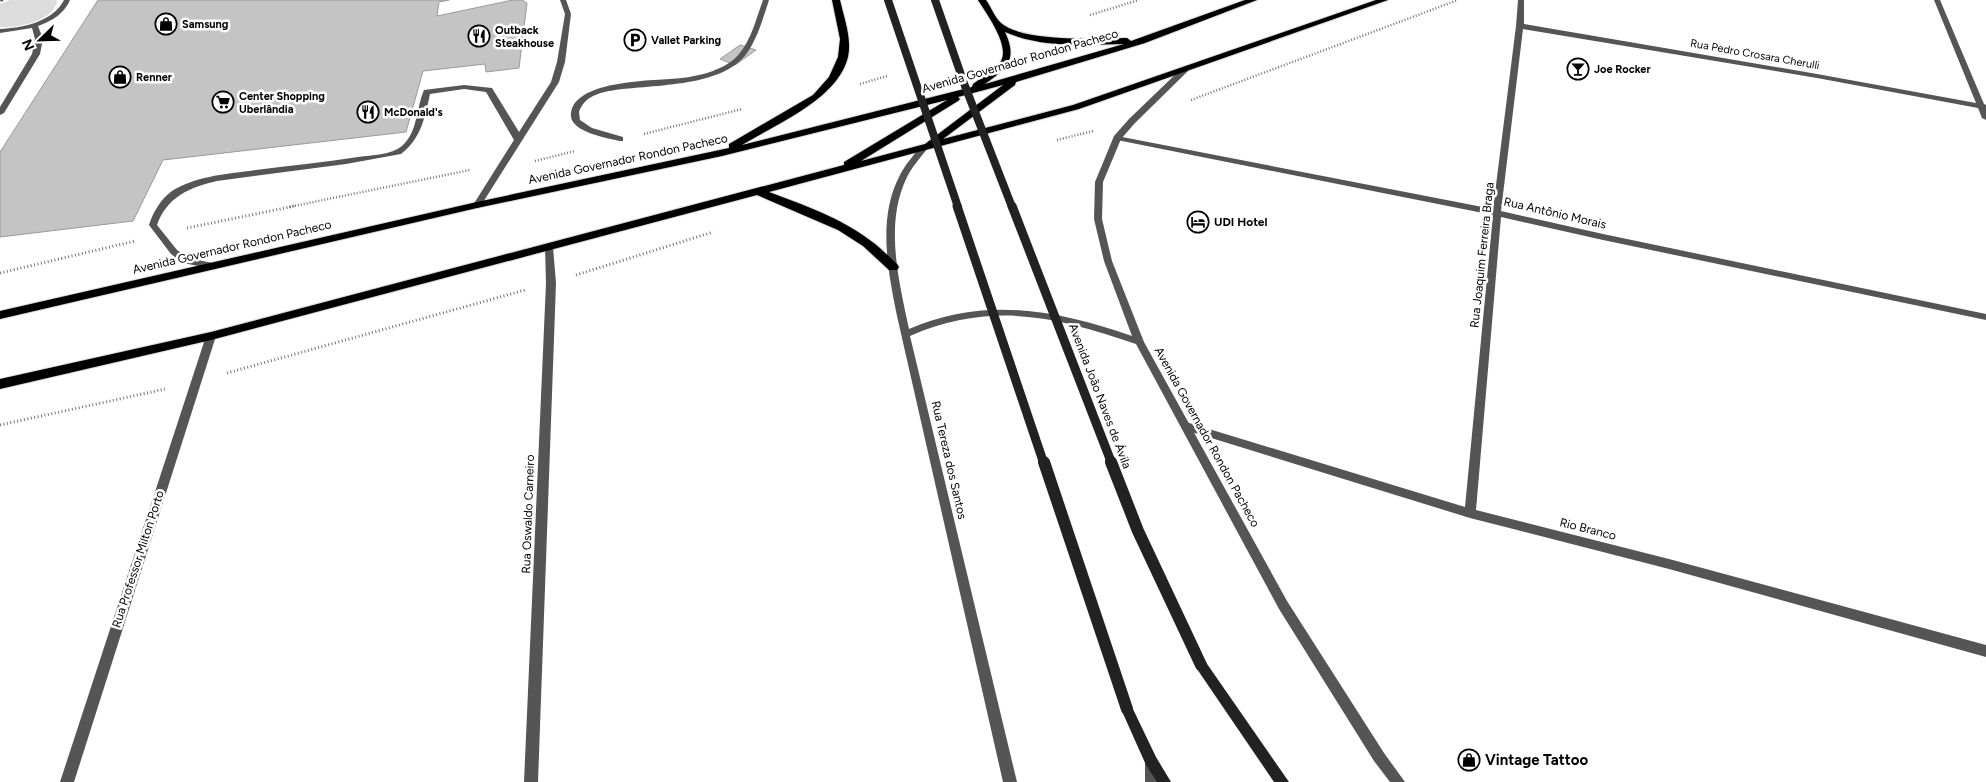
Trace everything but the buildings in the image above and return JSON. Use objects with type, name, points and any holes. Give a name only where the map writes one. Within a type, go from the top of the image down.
[{"type":"main road","points":[[722,153],[816,97],[834,78],[843,57],[844,39],[836,0]]},
{"type":"main road","points":[[888,0],[1127,709],[1151,761],[1164,782]]},
{"type":"main road","name":"Avenida João Naves de Ávila","points":[[935,0],[965,86],[1138,531],[1202,666],[1282,782]]},
{"type":"main road","points":[[837,170],[908,126],[970,91],[994,73],[1006,60],[1008,48],[982,0]]},
{"type":"main road","name":"Avenida Governador Rondon Pacheco","points":[[0,314],[478,205],[722,153],[970,91],[1142,41],[1252,0]]},
{"type":"main road","name":"Avenida Governador Rondon Pacheco","points":[[0,384],[211,336],[1076,107],[1384,0]]},
{"type":"main road","points":[[997,25],[1022,35],[1043,39],[1082,42],[1142,41]]},
{"type":"main road","points":[[923,149],[1018,78]]},
{"type":"main road","points":[[760,192],[797,206],[844,228],[869,244],[892,267]]},
{"type":"street","points":[[0,31],[34,25],[57,14],[71,0]]},
{"type":"street","points":[[478,205],[553,88],[558,74],[568,14],[563,0]]},
{"type":"street","points":[[620,139],[579,125],[575,119],[575,109],[582,98],[605,90],[696,77],[731,66],[743,55],[766,0]]},
{"type":"street","name":"Rua Joaquim Ferreira Braga","points":[[1470,513],[1498,213],[1520,26],[1521,0]]},
{"type":"street","points":[[1937,0],[1984,107],[1986,118]]},
{"type":"street","points":[[0,113],[36,54],[39,39],[34,25]]},
{"type":"street","name":"Rua Pedro Crosara Cherulli","points":[[1520,26],[1817,76],[1984,107]]},
{"type":"street","name":"Avenida Governador Rondon Pacheco","points":[[1184,71],[1117,138],[1099,182],[1098,219],[1108,261],[1139,342],[1283,605],[1379,757],[1398,782]]},
{"type":"street","points":[[214,266],[186,261],[174,252],[159,235],[154,225],[158,212],[164,203],[176,193],[194,184],[225,176],[398,152],[408,147],[415,135],[427,92],[464,87],[490,90],[519,141]]},
{"type":"street","name":"Rua Antônio Morais","points":[[1117,138],[1498,213],[1696,257],[1986,317]]},
{"type":"street","name":"Rua Tereza dos Santos","points":[[923,149],[900,181],[892,210],[892,267],[905,334],[1010,782]]},
{"type":"street","name":"Rua Oswaldo Carneiro","points":[[531,782],[551,283],[549,247]]},
{"type":"street","points":[[905,334],[940,320],[992,311],[1045,314],[1096,326],[1139,342]]},
{"type":"street","name":"Rua Professor Milton Porto","points":[[67,782],[194,383],[211,336]]},
{"type":"street","name":"Rio Branco","points":[[1186,426],[1470,513],[1669,564],[1986,651]]},
{"type":"street","points":[[1151,761],[1152,782]]},
{"type":"path","points":[[0,273],[229,218],[420,182],[465,170],[499,170]]},
{"type":"shaded area","points":[[10,0],[56,0],[57,2],[54,9],[41,19],[24,25],[0,27],[0,4]]},
{"type":"place","name":"Samsung","points":[[166,24]]},
{"type":"place","name":"Outback Steakhouse","points":[[479,36]]},
{"type":"place","name":"Vallet Parking","points":[[635,40]]},
{"type":"place","name":"Joe Rocker","points":[[1578,69]]},
{"type":"place","name":"Renner","points":[[120,77]]},
{"type":"place","name":"Center Shopping Uberlândia","points":[[223,102]]},
{"type":"place","name":"McDonald's","points":[[368,112]]},
{"type":"place","name":"UDI Hotel","points":[[1198,222]]},
{"type":"place","name":"Vintage Tattoo","points":[[1469,760]]}]
